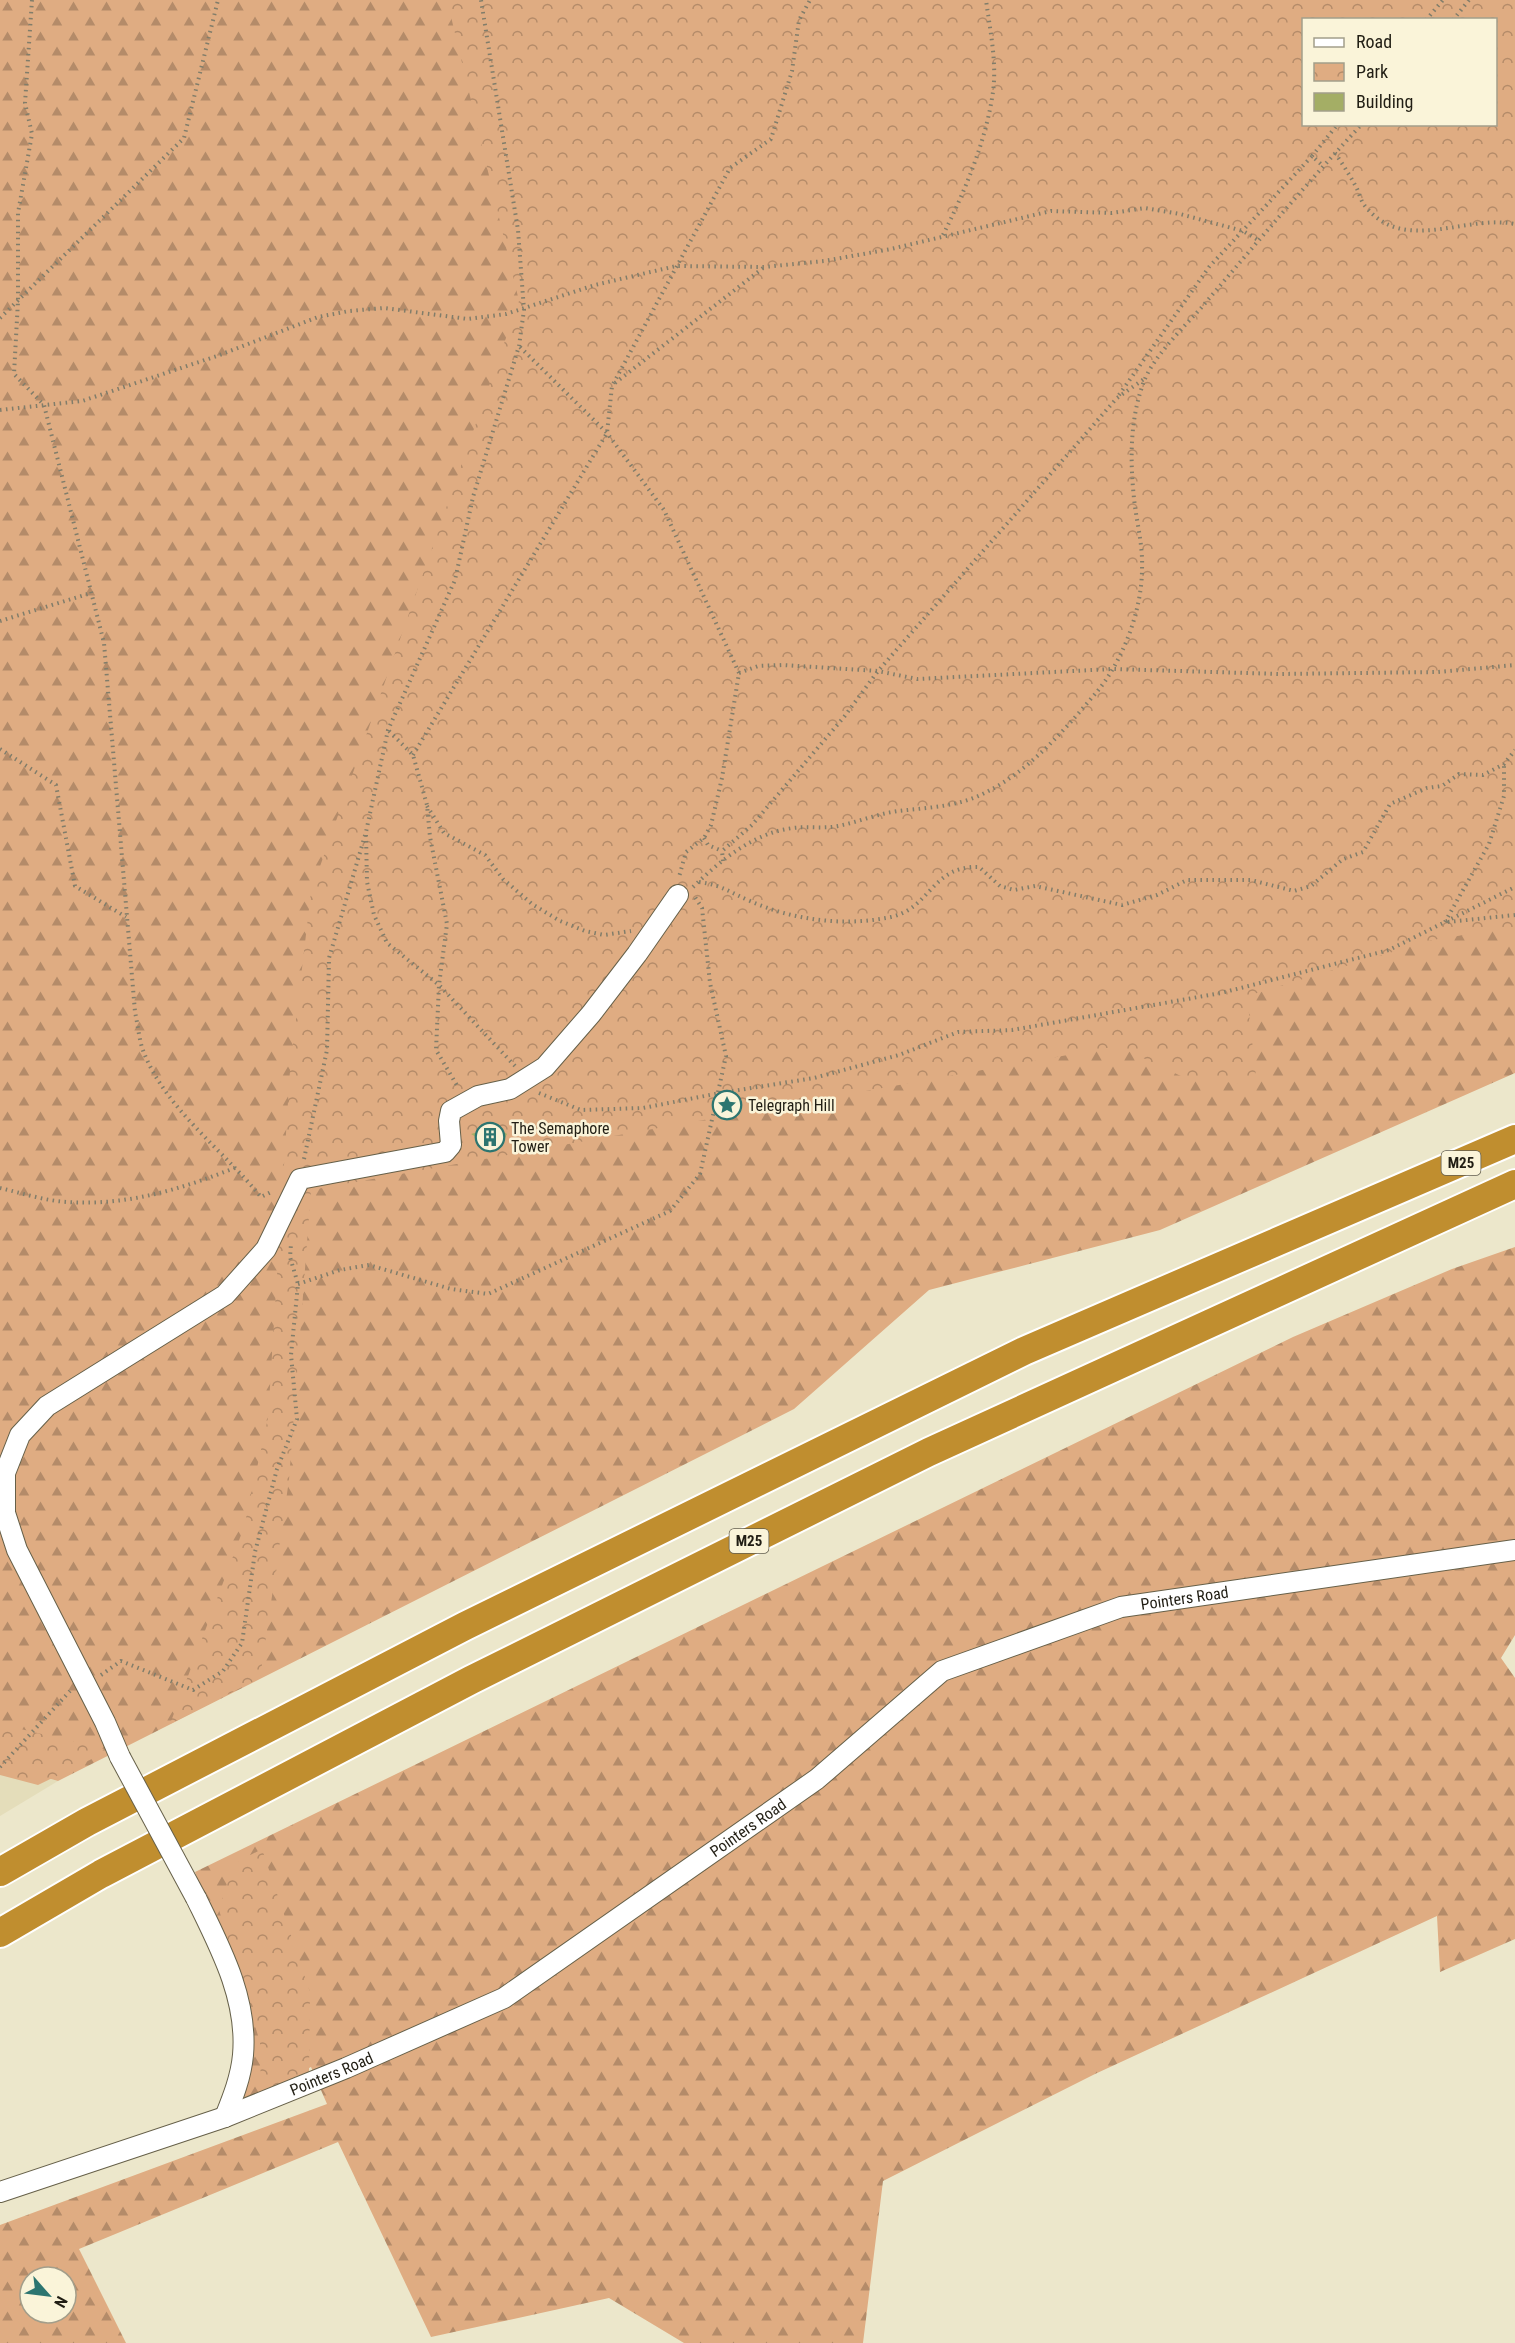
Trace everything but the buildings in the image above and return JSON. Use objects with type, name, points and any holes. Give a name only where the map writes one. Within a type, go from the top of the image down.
[{"type":"highway","name":"M25","points":[[0,1872],[87,1822],[465,1626],[1024,1351],[1515,1139]]},
{"type":"highway","name":"M25","points":[[0,1933],[101,1874],[471,1680],[908,1462],[1515,1184]]},
{"type":"street","points":[[225,2117],[238,2082],[243,2056],[240,2011],[224,1955],[120,1757],[17,1550],[5,1513],[5,1473],[20,1435],[47,1406],[225,1295],[266,1250],[300,1179],[445,1152],[451,1144],[449,1121],[451,1111],[466,1101],[519,1084],[545,1067],[591,1014],[678,895]]},
{"type":"street","name":"Pointers Road","points":[[0,2192],[225,2117],[346,2068],[504,1998],[817,1779],[942,1671],[1121,1607],[1515,1550]]},
{"type":"path","points":[[32,0],[25,103],[32,134],[18,213],[18,301],[14,374],[44,405],[104,643],[135,1012],[144,1053],[176,1105],[237,1167],[261,1197],[300,1179],[327,1050],[329,958],[366,832],[388,730],[454,580],[473,497],[519,346],[524,310],[510,168],[482,0]]},
{"type":"path","points":[[0,318],[184,138],[218,0]]},
{"type":"path","points":[[413,755],[607,433],[612,386],[730,168],[771,139],[792,70],[799,20],[810,0]]},
{"type":"path","points":[[944,236],[971,171],[993,91],[993,62],[986,0]]},
{"type":"path","points":[[1428,18],[1443,0]]},
{"type":"path","points":[[1455,18],[1469,0]]},
{"type":"path","points":[[722,851],[752,825],[844,717],[878,671],[1117,398],[1202,276],[1312,156],[1336,126]]},
{"type":"path","points":[[1117,398],[1144,379],[1166,348],[1258,240],[1360,126]]},
{"type":"path","points":[[1335,153],[1364,204],[1377,217],[1391,225],[1408,230],[1428,231],[1472,224],[1515,224]]},
{"type":"path","points":[[1312,156],[1323,166]]},
{"type":"path","points":[[0,410],[82,401],[217,356],[318,317],[349,311],[384,308],[468,320],[524,310],[596,285],[676,266],[764,267],[835,259],[1051,211],[1112,213],[1146,208],[1180,214],[1243,231],[1258,240]]},
{"type":"path","points":[[612,386],[764,267]]},
{"type":"path","points":[[519,346],[607,433],[664,510],[739,673],[722,778],[711,825],[704,838],[686,852],[679,874],[678,895]]},
{"type":"path","points":[[298,1284],[340,1270],[369,1265],[451,1289],[488,1294],[670,1211],[700,1174],[720,1092],[726,1056],[710,983],[702,908],[690,890],[723,861],[759,836],[795,827],[811,829],[837,826],[884,813],[951,804],[975,798],[1001,784],[1042,753],[1098,691],[1129,634],[1139,599],[1142,569],[1131,443],[1144,379]]},
{"type":"path","points":[[0,621],[91,593]]},
{"type":"path","points":[[739,673],[758,666],[783,665],[878,671],[917,679],[1112,669],[1280,674],[1438,672],[1515,665]]},
{"type":"path","points":[[388,730],[413,755],[427,805],[430,837],[447,924],[439,985],[436,1050],[466,1101]]},
{"type":"path","points":[[0,749],[56,785],[75,886],[126,917]]},
{"type":"path","points":[[698,882],[716,885],[750,901],[818,921],[868,920],[910,911],[949,872],[965,866],[979,867],[1000,886],[1014,890],[1035,886],[1122,905],[1157,895],[1187,880],[1251,880],[1294,891],[1311,886],[1343,859],[1364,852],[1390,804],[1427,788],[1442,786],[1459,774],[1484,775],[1504,764],[1515,750]]},
{"type":"path","points":[[1444,923],[1489,844],[1504,796],[1504,764]]},
{"type":"path","points":[[427,805],[444,833],[485,855],[516,892],[560,921],[604,935],[656,927]]},
{"type":"path","points":[[366,832],[367,882],[374,915],[387,943],[439,985],[514,1062],[519,1084],[580,1110],[643,1108],[720,1092],[814,1078],[899,1055],[958,1032],[1012,1029],[1221,993],[1389,950],[1515,887]]},
{"type":"path","points":[[704,838],[708,845],[722,851]]},
{"type":"path","points":[[722,851],[723,861]]},
{"type":"path","points":[[1444,923],[1515,915]]},
{"type":"path","points":[[0,1188],[66,1202],[124,1201],[189,1187],[237,1167]]},
{"type":"path","points":[[92,1697],[102,1672],[122,1661],[193,1690],[223,1671],[242,1643],[255,1552],[277,1469],[297,1419],[291,1355],[298,1284],[290,1257],[291,1238]]},
{"type":"path","points":[[0,1767],[81,1679]]},
{"type":"shaded area","points":[[0,1764],[58,1781],[0,1816]]},
{"type":"green space","points":[[0,0],[786,0],[1515,782],[1515,1073],[1160,1230],[929,1290],[794,1409],[58,1781],[0,1764]]},
{"type":"green space","points":[[447,0],[1515,0],[1515,927],[1432,940],[1247,996],[1257,1085],[1185,1078],[1118,1046],[311,1190],[289,1480],[260,1678],[170,1724],[244,1527],[268,1418],[290,1070],[311,892],[519,301]]},
{"type":"green space","points":[[1515,1247],[1515,1635],[1501,1658],[1515,1678],[1515,1939],[1440,1972],[1437,1916],[1095,2074],[883,2181],[863,2343],[684,2343],[609,2298],[431,2337],[338,2142],[79,2249],[126,2343],[0,2343],[0,2225],[327,2104],[311,2067],[235,2106],[251,2028],[195,1872],[1293,1337],[1452,1269]]},
{"type":"green space","points":[[0,1724],[104,1749],[98,1756],[38,1785],[0,1775]]},
{"type":"green space","points":[[262,1849],[310,1992],[309,2074],[261,2097],[260,2042],[219,1910],[233,1864]]},
{"type":"place","name":"Telegraph Hill","points":[[727,1105]]},
{"type":"place","name":"The Semaphore Tower","points":[[490,1137]]}]
